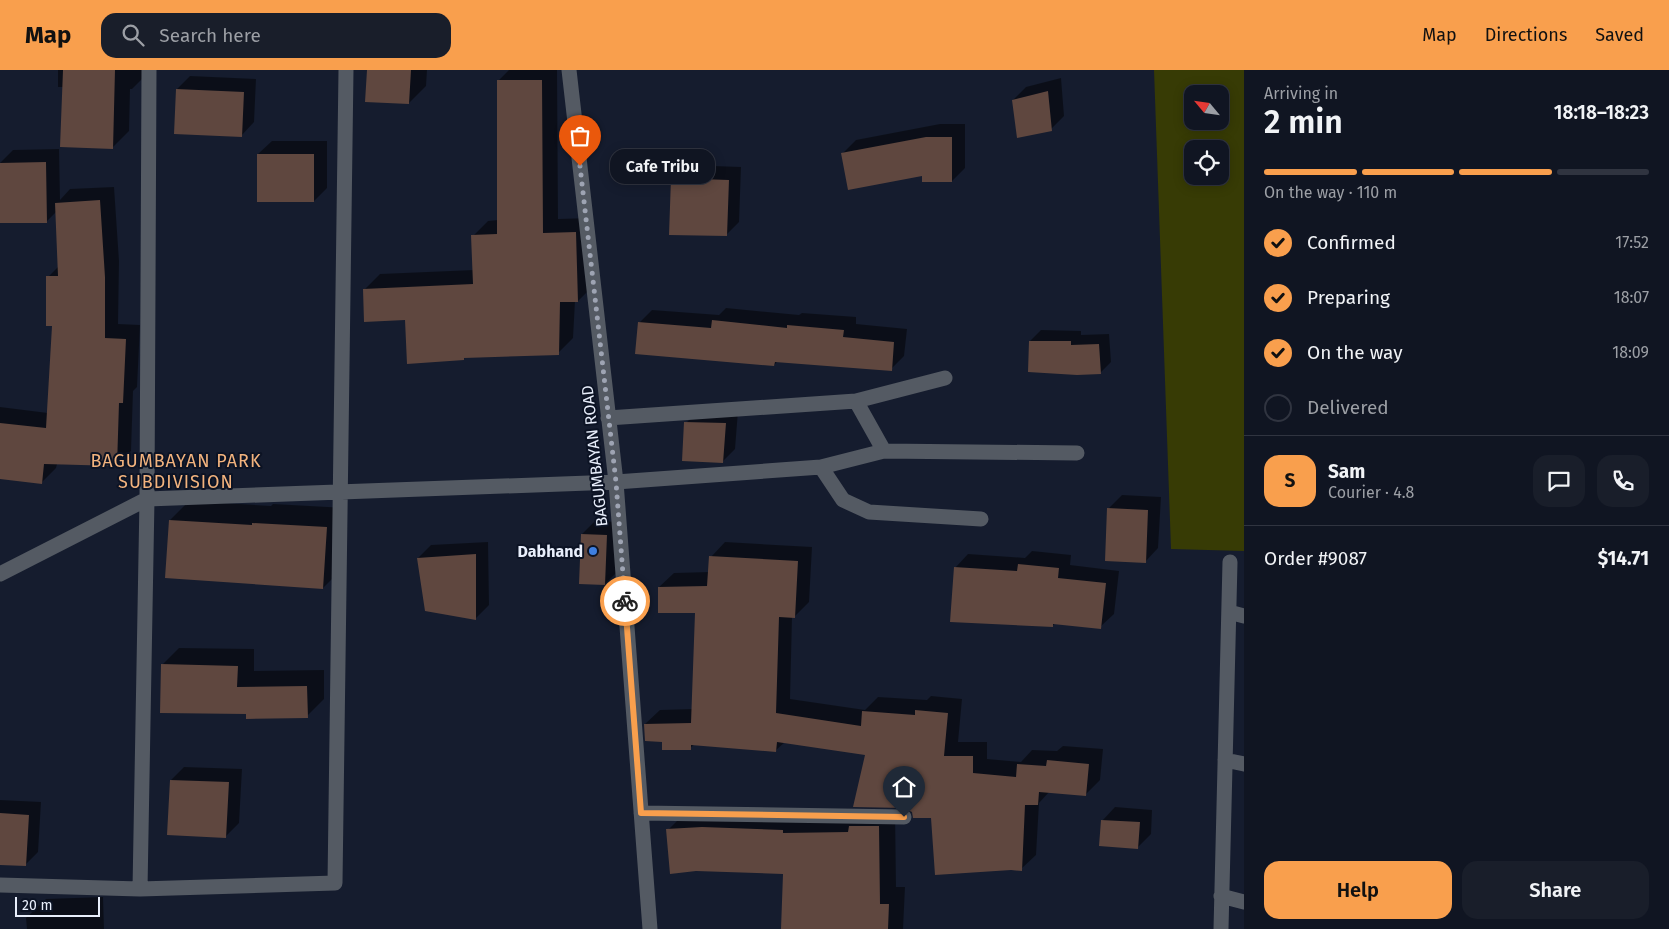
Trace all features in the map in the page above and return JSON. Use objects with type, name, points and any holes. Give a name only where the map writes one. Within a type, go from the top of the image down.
[{"type":"street","points":[[140,889],[146,499],[149,70]]},
{"type":"street","points":[[0,885],[140,889],[335,883],[346,70]]},
{"type":"street","name":"BAGUMBAYAN ROAD","points":[[569,70],[616,482],[650,929]]},
{"type":"street","points":[[608,418],[856,402],[945,378]]},
{"type":"street","points":[[856,402],[884,451]]},
{"type":"street","points":[[0,574],[146,499],[616,482],[820,467],[884,451],[1077,453]]},
{"type":"street","points":[[820,467],[843,500],[869,512],[980,518]]},
{"type":"street","points":[[1221,929],[1230,562]]},
{"type":"street","points":[[1229,612],[1244,616]]},
{"type":"street","points":[[1225,760],[1244,764]]},
{"type":"street","points":[[641,813],[904,817]]},
{"type":"street","points":[[1222,896],[1244,902]]},
{"type":"green space","points":[[1154,70],[1244,70],[1244,551],[1171,549]]},
{"type":"building","points":[[63,70],[115,70],[113,149],[60,147]]},
{"type":"building","points":[[367,70],[411,70],[409,104],[365,102]]},
{"type":"building","points":[[497,80],[542,80],[543,233],[576,232],[578,302],[560,302],[559,355],[464,358],[464,360],[407,364],[405,320],[364,322],[363,289],[473,284],[471,235],[497,234]]},
{"type":"building","points":[[176,89],[244,92],[242,137],[174,134]]},
{"type":"building","points":[[1048,91],[1052,131],[1017,138],[1012,100]]},
{"type":"building","points":[[926,137],[952,137],[952,182],[922,182],[922,176],[848,190],[841,153]]},
{"type":"building","points":[[257,154],[314,154],[314,202],[257,202]]},
{"type":"building","points":[[46,162],[47,223],[0,223],[0,163]]},
{"type":"building","points":[[671,178],[729,180],[727,236],[669,235]]},
{"type":"building","points":[[100,200],[105,277],[105,338],[126,339],[123,403],[119,403],[117,466],[44,464],[42,484],[0,479],[0,423],[46,428],[52,326],[46,326],[46,276],[58,276],[55,203]]},
{"type":"building","points":[[712,320],[787,328],[787,325],[844,330],[843,337],[894,342],[892,371],[775,362],[774,366],[635,354],[638,322],[711,328]]},
{"type":"building","points":[[1029,341],[1071,341],[1071,345],[1099,344],[1101,374],[1077,375],[1028,372]]},
{"type":"building","points":[[684,422],[726,423],[723,463],[682,461]]},
{"type":"building","points":[[1107,508],[1148,510],[1146,563],[1105,561]]},
{"type":"building","points":[[169,520],[327,527],[323,589],[165,578]]},
{"type":"building","points":[[581,534],[607,535],[605,585],[579,584]]},
{"type":"building","points":[[476,554],[476,620],[425,611],[417,558]]},
{"type":"building","points":[[709,556],[798,561],[795,618],[779,617],[776,713],[861,726],[862,711],[915,715],[915,710],[948,713],[944,756],[973,756],[973,773],[1016,777],[1017,764],[1046,766],[1047,760],[1089,764],[1086,796],[1039,792],[1038,805],[1025,805],[1022,871],[1011,870],[935,875],[931,818],[913,818],[912,812],[904,808],[853,807],[865,755],[777,742],[776,752],[691,745],[691,750],[662,750],[662,742],[645,741],[644,724],[691,723],[695,613],[658,613],[658,587],[707,586]]},
{"type":"building","points":[[1018,564],[1059,568],[1058,578],[1106,583],[1101,629],[1053,624],[1053,627],[950,622],[954,567],[1017,571]]},
{"type":"building","points":[[161,664],[238,666],[237,687],[307,686],[308,718],[246,719],[246,714],[160,713]]},
{"type":"building","points":[[170,780],[229,782],[226,838],[167,835]]},
{"type":"building","points":[[0,813],[29,815],[26,866],[0,865]]},
{"type":"building","points":[[1101,820],[1140,822],[1138,849],[1099,846]]},
{"type":"building","points":[[849,826],[879,826],[880,904],[889,904],[888,929],[781,929],[783,874],[696,871],[670,874],[666,829],[702,827],[783,830],[783,833],[848,832]]},
{"type":"way so far","points":[[580,166],[616,482],[625,601]]},
{"type":"place","name":"Cafe Tribu","points":[[580,166]]},
{"type":"place","name":"Dabhand","points":[[593,551]]},
{"type":"district","name":"BAGUMBAYAN PARK SUBDIVISION","points":[[176,471]]},
{"type":"route","points":[[625,601],[641,813],[904,817]]}]
